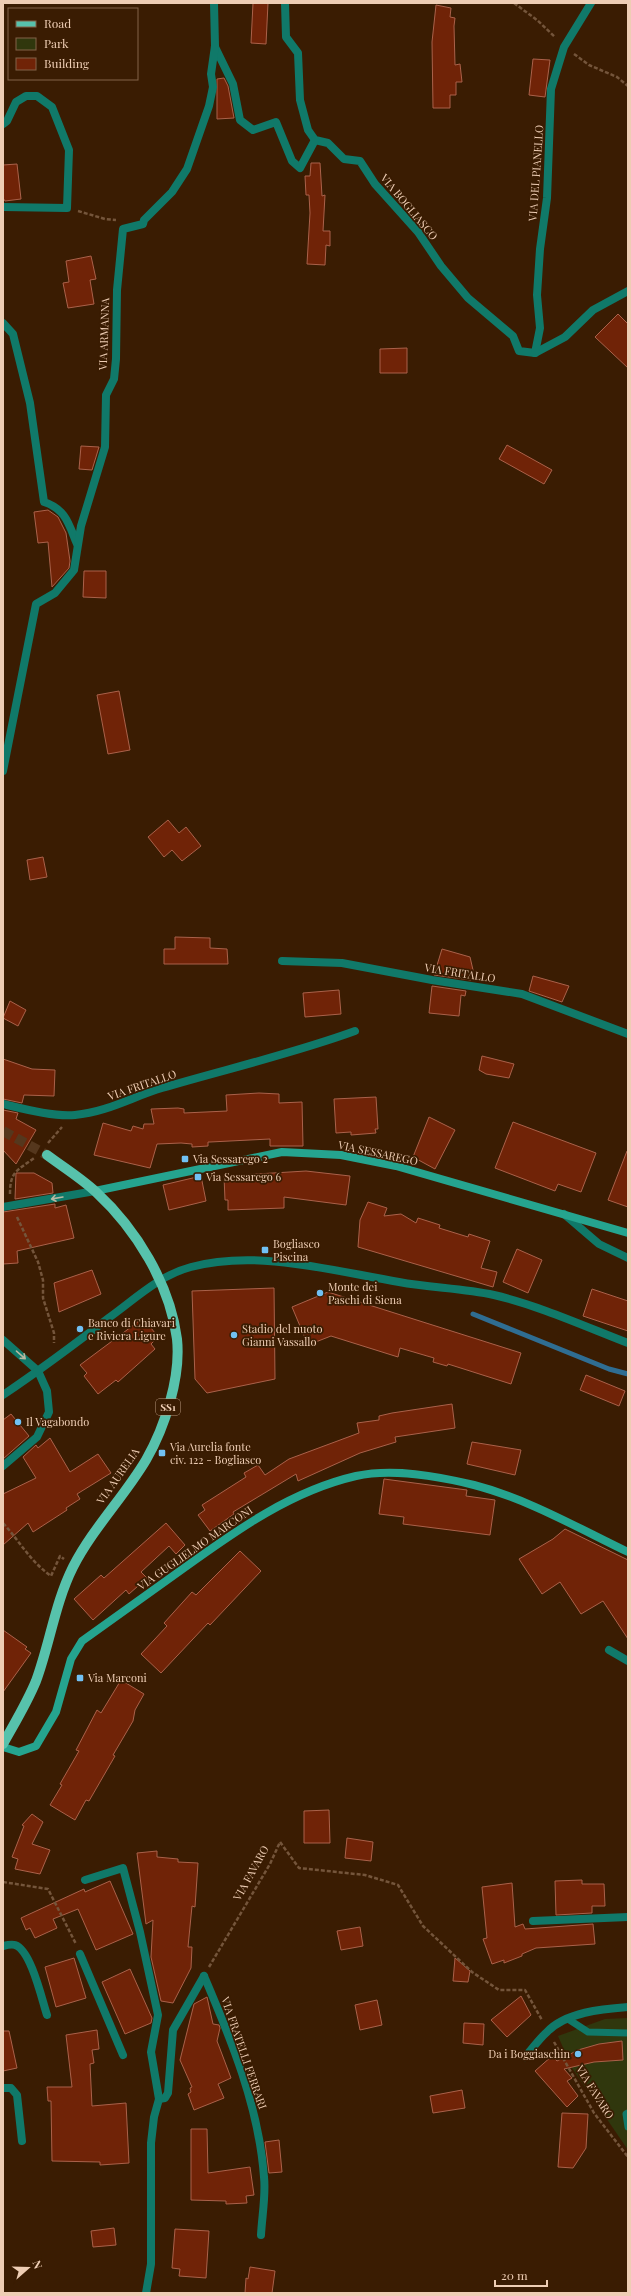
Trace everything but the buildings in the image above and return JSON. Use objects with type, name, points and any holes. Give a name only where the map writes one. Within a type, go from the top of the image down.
[{"type":"main road","name":"VIA AURELIA","points":[[3,1746],[36,1681],[61,1595],[75,1564],[95,1530],[146,1460],[163,1424],[175,1383],[177,1340],[169,1302],[150,1261],[112,1207],[95,1191],[43,1152]]},
{"type":"street","name":"VIA ARMANNA","points":[[3,771],[36,604],[55,593],[74,570],[77,544],[105,447],[106,395],[114,379],[116,359],[117,290],[123,229],[143,224],[144,220],[172,192],[187,169],[209,106],[213,87],[211,74],[215,46],[214,3]]},
{"type":"street","points":[[215,46],[233,84],[240,120],[253,130],[276,122],[292,161],[300,168],[315,140],[308,130],[300,100],[298,52],[286,37],[286,3]]},
{"type":"street","name":"VIA DEL PIANELLO","points":[[535,353],[540,328],[537,295],[540,249],[547,198],[552,89],[564,46],[591,3]]},
{"type":"street","points":[[3,124],[7,121],[16,102],[26,96],[37,96],[52,107],[69,150],[67,208],[3,206]]},
{"type":"street","name":"VIA BOGLIASCO","points":[[315,140],[328,143],[344,159],[360,161],[375,184],[418,232],[468,298],[513,336],[519,351],[535,353]]},
{"type":"street","points":[[535,353],[565,337],[593,310],[628,291]]},
{"type":"street","points":[[3,323],[13,334],[30,403],[44,502],[56,506],[66,519],[77,544]]},
{"type":"street","name":"VIA FRITALLO","points":[[282,961],[342,963],[432,980],[522,994],[628,1034]]},
{"type":"street","name":"VIA FRITALLO","points":[[3,1104],[34,1111],[74,1115],[115,1107],[147,1092],[317,1044],[355,1031]]},
{"type":"street","name":"VIA SESSAREGO","points":[[95,1191],[282,1152],[341,1155],[396,1166],[628,1233]]},
{"type":"street","points":[[7,1207],[95,1191]]},
{"type":"street","points":[[564,1214],[598,1244],[628,1258]]},
{"type":"street","points":[[3,1395],[54,1360],[150,1286],[190,1267],[241,1258],[348,1272],[400,1282],[450,1287],[493,1295],[537,1308],[628,1343]]},
{"type":"street","points":[[3,1340],[23,1356],[38,1371],[47,1391],[49,1412],[37,1437],[3,1466]]},
{"type":"street","name":"VIA GUGLIELMO MARCONI","points":[[3,1746],[19,1752],[36,1746],[56,1712],[71,1659],[82,1641],[237,1530],[274,1508],[318,1487],[357,1476],[390,1473],[420,1475],[474,1485],[529,1504],[628,1552]]},
{"type":"street","points":[[609,1650],[628,1661]]},
{"type":"street","points":[[86,1880],[123,1868],[140,1932],[158,2015],[152,2052],[158,2103],[154,2117],[151,2143],[151,2264],[146,2293]]},
{"type":"street","points":[[533,1921],[628,1917]]},
{"type":"street","points":[[3,1946],[15,1945],[23,1950],[31,1964],[47,2015]]},
{"type":"street","points":[[80,1954],[123,2055]]},
{"type":"street","points":[[158,2103],[165,2098],[168,2093],[172,2030],[204,1976]]},
{"type":"street","name":"VIA FRATELLI FERRARI","points":[[204,1976],[222,2017],[253,2110],[264,2178],[261,2235]]},
{"type":"street","points":[[525,2058],[548,2030],[568,2019],[601,2009],[628,2007]]},
{"type":"street","points":[[3,2088],[11,2088],[17,2096],[22,2141]]},
{"type":"lane","points":[[568,2019],[588,2032],[628,2033]]},
{"type":"lane","points":[[628,2113],[626,2114],[626,2123],[628,2127]]},
{"type":"path","points":[[514,3],[537,20],[564,46],[589,65],[617,77],[628,86]]},
{"type":"path","points":[[67,208],[105,219],[120,220]]},
{"type":"path","points":[[54,1360],[54,1333],[43,1298],[43,1280],[38,1262],[7,1207],[10,1178],[19,1167],[43,1152],[74,1115]]},
{"type":"path","points":[[3,1523],[16,1537],[34,1564],[51,1576],[60,1556],[75,1564]]},
{"type":"path","name":"VIA FAVARO","points":[[204,1976],[270,1864],[280,1842],[299,1868],[365,1875],[398,1885],[423,1926],[472,1972],[499,1990],[525,1990],[548,2030]]},
{"type":"path","points":[[3,1882],[48,1889],[80,1954]]},
{"type":"path","name":"VIA FAVARO","points":[[560,2056],[594,2113],[628,2157]]},
{"type":"green space","points":[[628,2018],[628,2150],[572,2068],[558,2036],[605,2019]]},
{"type":"waterway","points":[[473,1314],[609,1369],[628,1374]]},
{"type":"tunnel","points":[[3,1131],[47,1155]]},
{"type":"place","name":"Via Sessarego 2","points":[[185,1159]]},
{"type":"place","name":"Via Sessarego 6","points":[[198,1177]]},
{"type":"place","name":"Bogliasco Piscina","points":[[265,1250]]},
{"type":"place","name":"Monte dei Paschi di Siena","points":[[320,1293]]},
{"type":"place","name":"Banco di Chiavari e Riviera Ligure","points":[[80,1329]]},
{"type":"place","name":"Stadio del nuoto Gianni Vassallo","points":[[234,1335]]},
{"type":"place","name":"Il Vagabondo","points":[[18,1422]]},
{"type":"place","name":"Via Aurelia fonte civ. 122 - Bogliasco","points":[[162,1453]]},
{"type":"place","name":"Via Marconi","points":[[80,1678]]},
{"type":"place","name":"Da i Boggiaschin","points":[[578,2054]]}]
